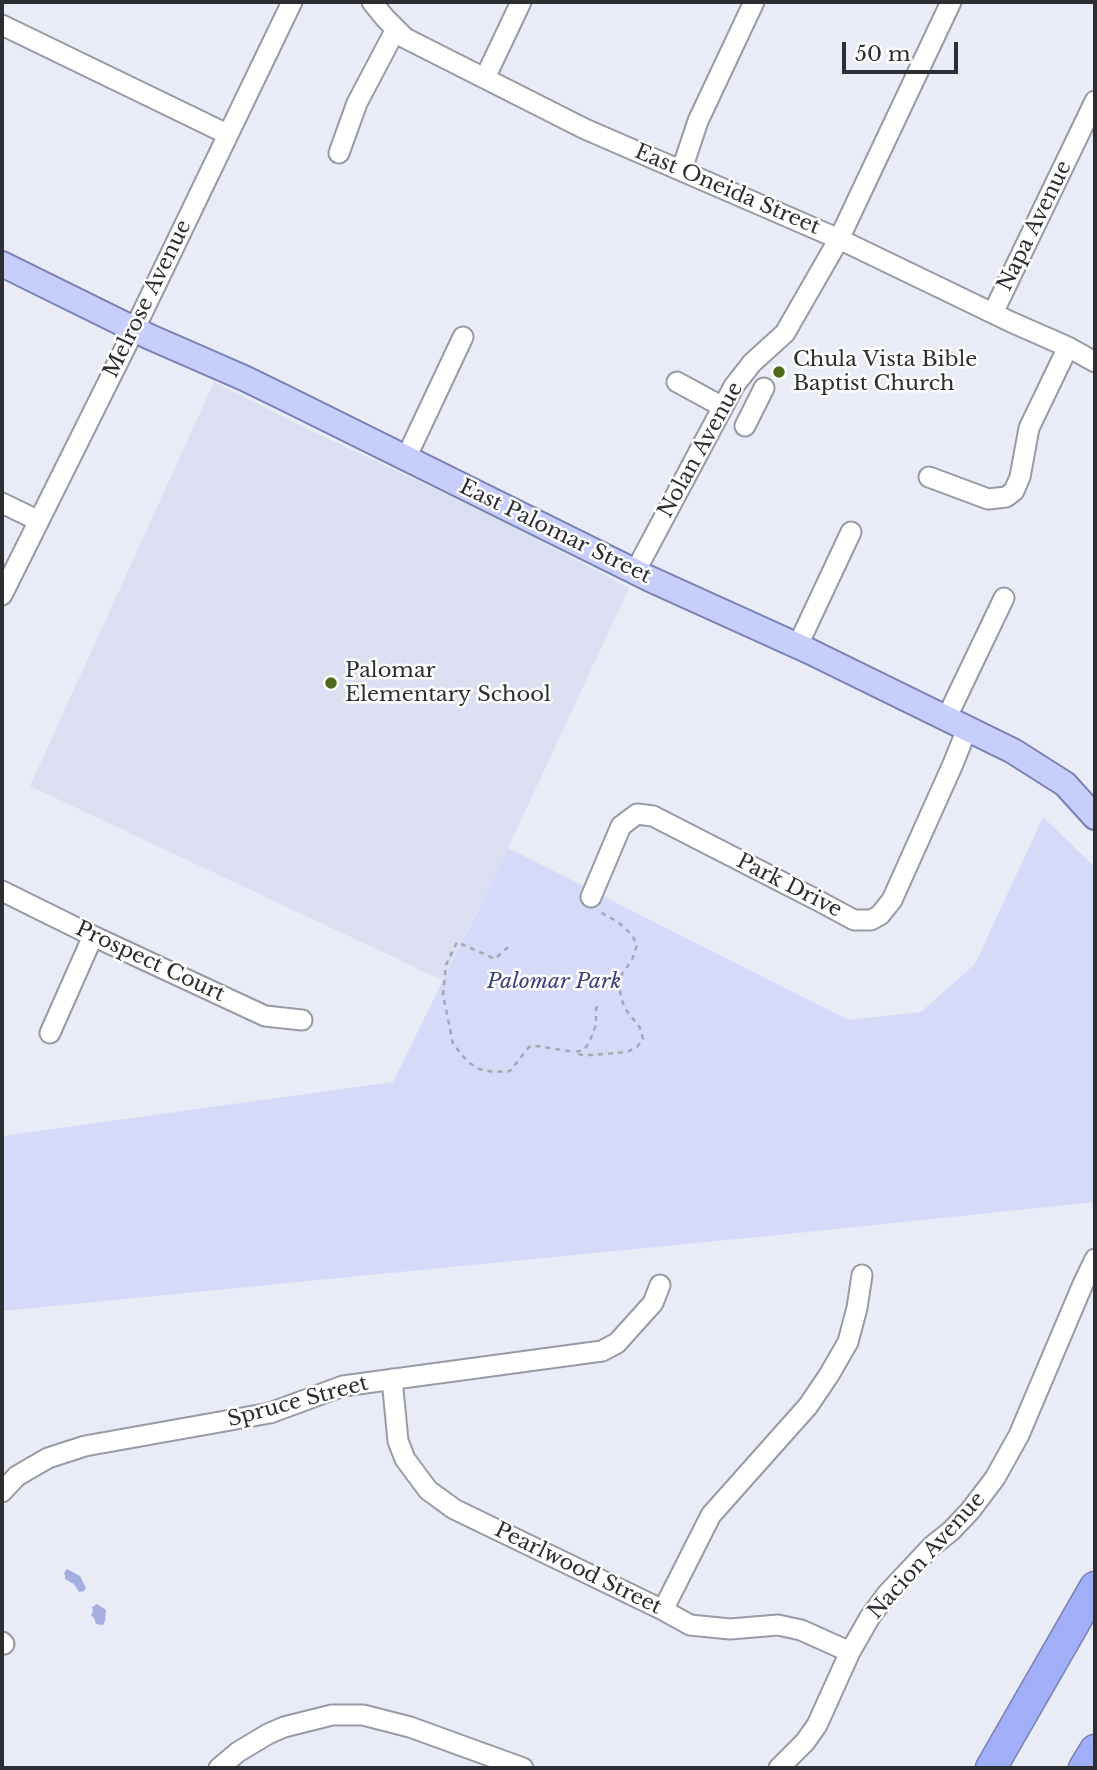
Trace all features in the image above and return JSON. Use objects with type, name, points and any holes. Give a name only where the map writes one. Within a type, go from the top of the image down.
[{"type":"highway","points":[[991,1768],[1095,1587]]},
{"type":"highway","points":[[1084,1768],[1095,1750]]},
{"type":"main road","name":"East Palomar Street","points":[[2,264],[134,330],[244,379],[635,572],[1013,751],[1065,784],[1095,817]]},
{"type":"street","name":"Melrose Avenue","points":[[2,595],[134,330],[292,2]]},
{"type":"street","name":"East Oneida Street","points":[[372,2],[405,38],[585,129],[839,239],[1095,362]]},
{"type":"street","points":[[485,78],[521,2]]},
{"type":"street","points":[[682,169],[698,121],[754,2]]},
{"type":"street","name":"Nolan Avenue","points":[[635,572],[734,386],[752,363],[785,333],[839,239],[951,2]]},
{"type":"street","points":[[2,25],[227,134]]},
{"type":"street","points":[[339,153],[357,103],[396,29]]},
{"type":"street","name":"Napa Avenue","points":[[993,313],[1095,101]]},
{"type":"street","points":[[406,458],[463,337]]},
{"type":"street","points":[[929,477],[988,499],[1006,497],[1014,491],[1020,477],[1029,428],[1068,347]]},
{"type":"street","points":[[677,382],[723,407]]},
{"type":"street","points":[[745,426],[764,388]]},
{"type":"street","points":[[2,503],[39,521]]},
{"type":"street","points":[[797,647],[851,532]]},
{"type":"street","points":[[957,724],[1004,598]]},
{"type":"street","name":"Park Drive","points":[[593,902],[621,826],[637,814],[653,816],[854,920],[871,920],[880,915],[892,900],[953,764],[957,724]]},
{"type":"street","name":"Prospect Court","points":[[2,891],[265,1016],[302,1020]]},
{"type":"street","points":[[50,1033],[93,936]]},
{"type":"street","name":"Nacion Avenue","points":[[779,1768],[805,1742],[817,1725],[850,1653],[870,1617],[887,1594],[932,1546],[970,1511],[995,1478],[1019,1436],[1095,1259]]},
{"type":"street","points":[[663,1610],[711,1515],[808,1406],[829,1375],[848,1342],[862,1275]]},
{"type":"street","name":"Spruce Street","points":[[2,1492],[17,1476],[48,1458],[85,1446],[270,1413],[343,1386],[603,1351],[617,1343],[653,1303],[660,1285]]},
{"type":"street","name":"Pearlwood Street","points":[[392,1379],[398,1441],[405,1459],[428,1490],[454,1509],[690,1625],[730,1629],[778,1625],[801,1630],[850,1653]]},
{"type":"street","points":[[219,1768],[238,1752],[268,1734],[284,1727],[332,1715],[363,1715],[410,1727],[523,1768]]},
{"type":"path","points":[[508,947],[495,958],[457,942],[446,965],[443,994],[453,1044],[468,1062],[479,1069],[510,1071],[528,1047],[537,1046],[581,1055],[627,1052],[643,1039],[640,1028],[624,1007],[618,984],[637,945],[632,935],[593,902]]},
{"type":"path","points":[[575,1052],[584,1050],[589,1043],[596,1025],[597,1006]]},
{"type":"shaded area","name":"Palomar Elementary School","points":[[214,382],[497,518],[629,588],[508,848],[442,980],[30,786]]},
{"type":"green space","name":"Palomar Park","points":[[1043,817],[1095,867],[1095,1202],[2,1311],[2,1136],[393,1082],[508,848],[848,1020],[921,1012],[975,964]]},
{"type":"water","points":[[67,1569],[80,1576],[86,1588],[84,1591],[79,1592],[74,1584],[65,1579],[64,1573]]},
{"type":"water","points":[[97,1604],[106,1610],[103,1625],[96,1624],[91,1615],[92,1607]]},
{"type":"place","name":"Chula Vista Bible Baptist Church","points":[[779,372]]},
{"type":"place","name":"Palomar Elementary School","points":[[331,683]]}]
